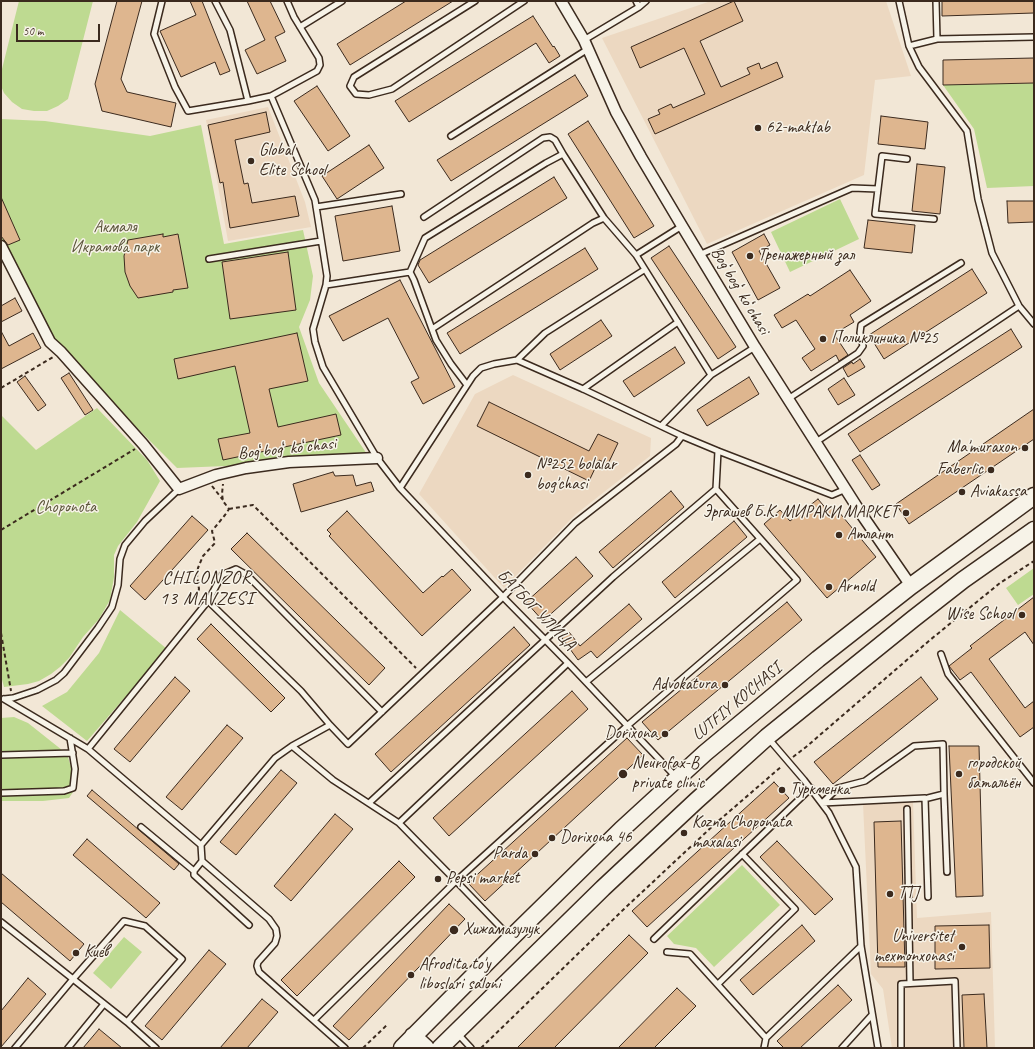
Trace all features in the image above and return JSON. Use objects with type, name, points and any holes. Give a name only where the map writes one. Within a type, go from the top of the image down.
[{"type":"main road","name":"LUTFIY KO'CHASI","points":[[402,1048],[621,830],[677,778],[812,664],[911,586],[1034,496]]},
{"type":"main road","points":[[440,1048],[602,888],[696,800],[767,737],[901,628],[963,580],[1034,530]]},
{"type":"main road","points":[[947,559],[963,580]]},
{"type":"main road","points":[[413,1036],[426,1048]]},
{"type":"street","name":"Bogʻbogʻ koʻchasi","points":[[561,1],[586,44],[616,112],[699,255],[755,347],[862,515],[911,586]]},
{"type":"street","points":[[1,246],[50,342],[61,352],[143,444],[179,488]]},
{"type":"street","name":"Bogʻbogʻ koʻchasi","points":[[179,488],[224,473],[246,468],[289,462],[377,458]]},
{"type":"lane","points":[[162,1],[154,34],[175,87],[188,111],[271,96],[317,71],[320,65],[319,58],[300,27],[287,1]]},
{"type":"lane","points":[[214,1],[230,30],[248,101]]},
{"type":"lane","points":[[300,27],[342,1]]},
{"type":"lane","points":[[475,1],[354,76],[350,86],[356,94],[369,95],[392,89],[524,1]]},
{"type":"lane","points":[[636,1],[639,7]]},
{"type":"lane","points":[[451,136],[586,44],[646,1]]},
{"type":"lane","points":[[899,1],[909,46],[919,67],[967,131],[978,199],[992,253],[1019,306],[1034,324]]},
{"type":"lane","points":[[936,1],[937,39]]},
{"type":"lane","points":[[909,46],[937,39],[1034,37]]},
{"type":"lane","name":"БАГБОГ УЛИЦА","points":[[271,96],[315,200],[327,276],[326,285],[313,329],[315,342],[323,367],[377,458],[400,488],[503,598],[545,639],[677,778]]},
{"type":"lane","points":[[424,218],[543,138],[550,137],[555,140],[604,218],[636,255],[711,375]]},
{"type":"lane","points":[[410,272],[425,238],[563,154]]},
{"type":"lane","points":[[907,159],[882,156],[875,214],[934,219]]},
{"type":"lane","points":[[699,255],[852,188],[878,189]]},
{"type":"lane","points":[[316,207],[401,194]]},
{"type":"lane","points":[[432,329],[593,223],[604,218]]},
{"type":"lane","points":[[636,255],[682,226]]},
{"type":"lane","points":[[209,260],[322,241]]},
{"type":"lane","points":[[788,399],[858,353],[863,346],[860,333],[861,325],[961,263]]},
{"type":"lane","points":[[517,360],[545,333],[644,270]]},
{"type":"lane","points":[[326,285],[410,272]]},
{"type":"lane","points":[[410,272],[436,340],[451,364],[467,385]]},
{"type":"lane","points":[[816,442],[1019,306]]},
{"type":"lane","points":[[583,388],[678,322]]},
{"type":"lane","points":[[661,426],[711,375],[755,347]]},
{"type":"lane","points":[[400,488],[472,376],[481,368],[517,360],[583,388],[682,436],[718,451],[832,495],[846,489]]},
{"type":"lane","points":[[208,601],[301,691],[348,744],[503,598],[575,524],[676,444],[682,436]]},
{"type":"lane","points":[[314,1020],[456,881],[628,726],[797,580],[716,490],[718,451]]},
{"type":"lane","points":[[3,699],[13,698],[37,690],[56,680],[64,673],[112,607],[118,585],[120,559],[126,545],[145,521],[179,488]]},
{"type":"lane","points":[[369,803],[613,577],[716,490]]},
{"type":"lane","points":[[586,682],[760,540]]},
{"type":"lane","points":[[88,749],[208,601],[222,575],[236,569],[248,575],[382,712]]},
{"type":"lane","points":[[941,654],[948,674],[1034,783]]},
{"type":"lane","points":[[399,823],[568,663]]},
{"type":"lane","points":[[3,699],[88,749],[201,845]]},
{"type":"lane","points":[[194,871],[202,861],[201,845],[275,758],[292,746],[330,725]]},
{"type":"lane","points":[[767,737],[789,761],[822,803],[832,819],[856,868],[860,946],[878,1048]]},
{"type":"lane","points":[[1,793],[64,791],[73,788],[75,770],[70,738]]},
{"type":"lane","points":[[822,803],[838,788],[865,781],[914,746],[943,744],[948,872]]},
{"type":"lane","points":[[292,746],[333,780],[399,823],[511,938]]},
{"type":"lane","points":[[1,756],[73,753]]},
{"type":"lane","points":[[654,939],[811,788]]},
{"type":"lane","points":[[928,798],[944,794]]},
{"type":"lane","points":[[822,803],[925,798],[928,897]]},
{"type":"lane","points":[[907,809],[910,983]]},
{"type":"lane","points":[[141,828],[194,871],[194,875],[249,925]]},
{"type":"lane","points":[[718,984],[795,910],[742,854]]},
{"type":"lane","points":[[202,861],[274,924],[277,936],[275,943],[258,962],[257,969],[261,975],[345,1048]]},
{"type":"lane","points":[[15,1048],[124,921],[144,926],[182,960],[127,1022]]},
{"type":"lane","points":[[1,922],[127,1022],[156,1048]]},
{"type":"lane","points":[[764,1048],[766,1038],[860,946]]},
{"type":"lane","points":[[667,952],[690,954],[766,1038]]},
{"type":"lane","points":[[902,1048],[901,984],[955,981],[957,1048]]},
{"type":"lane","points":[[68,1048],[104,1004]]},
{"type":"lane","points":[[842,1048],[872,1016]]},
{"type":"lane","points":[[455,1032],[471,1048]]},
{"type":"path","points":[[1,388],[61,352]]},
{"type":"path","points":[[1,530],[143,444]]},
{"type":"path","points":[[223,501],[222,494],[224,473]]},
{"type":"path","points":[[206,479],[229,509]]},
{"type":"path","points":[[192,621],[199,589],[197,575],[198,568],[203,556],[216,543],[212,531],[229,509],[253,505],[423,674]]},
{"type":"path","points":[[481,1048],[624,909],[716,823],[930,640],[1000,583],[1034,561]]},
{"type":"path","points":[[1,633],[13,698]]},
{"type":"path","points":[[362,1048],[388,1024]]},
{"type":"shaded area","name":"62-maktab","points":[[711,1],[886,1],[911,76],[875,80],[864,175],[707,244],[602,38]]},
{"type":"shaded area","name":"Global Elite School","points":[[268,107],[305,202],[311,227],[228,241],[206,120]]},
{"type":"shaded area","name":"№252 bolalar bog'chasi","points":[[513,375],[651,438],[650,456],[576,514],[504,588],[419,494],[475,394]]},
{"type":"shaded area","points":[[913,802],[917,918],[991,912],[995,1048],[892,1048],[883,989],[871,974],[863,804]]},
{"type":"green space","points":[[19,1],[93,1],[68,99],[47,111],[22,109],[12,102],[4,93],[1,86],[1,73]]},
{"type":"green space","points":[[1034,83],[1034,186],[987,188],[974,129],[943,85]]},
{"type":"green space","name":"Акмаля Икрамова парк","points":[[1,119],[45,121],[150,136],[201,125],[224,244],[303,230],[313,276],[310,300],[299,327],[319,383],[371,460],[177,468],[54,345],[1,252]]},
{"type":"green space","points":[[840,199],[859,239],[790,272],[771,232]]},
{"type":"green space","name":"Choponota","points":[[97,408],[147,460],[160,481],[137,522],[118,546],[114,555],[114,577],[110,600],[99,619],[83,637],[69,658],[51,674],[39,681],[4,687],[1,676],[1,415],[36,450]]},
{"type":"green space","points":[[1034,568],[1034,594],[1018,605],[1006,588]]},
{"type":"green space","points":[[120,610],[167,649],[87,741],[42,706],[67,692],[99,653]]},
{"type":"green space","points":[[14,717],[28,723],[67,754],[77,786],[69,798],[43,801],[1,801],[1,718]]},
{"type":"green space","points":[[742,865],[780,905],[714,967],[696,948],[674,944],[667,936]]},
{"type":"green space","points":[[124,937],[142,952],[111,989],[93,973]]},
{"type":"building","points":[[117,1],[142,1],[121,79],[127,92],[176,103],[171,127],[102,111],[95,84]]},
{"type":"building","points":[[190,1],[202,1],[230,71],[220,75],[215,62],[181,77],[160,31],[196,15]]},
{"type":"building","points":[[247,1],[270,1],[285,32],[275,37],[286,61],[257,74],[245,50],[265,40]]},
{"type":"building","points":[[406,1],[453,1],[350,65],[337,44]]},
{"type":"building","points":[[734,1],[743,21],[700,41],[721,87],[750,74],[747,68],[759,63],[761,69],[777,62],[783,77],[655,134],[648,119],[660,114],[658,110],[671,104],[673,108],[705,94],[684,48],[640,68],[631,47]]},
{"type":"building","points":[[942,1],[1034,1],[1034,13],[942,16]]},
{"type":"building","points":[[533,16],[560,56],[549,63],[536,43],[409,122],[395,101]]},
{"type":"building","points":[[1034,58],[1034,83],[943,85],[943,60]]},
{"type":"building","points":[[575,75],[588,96],[451,181],[437,160]]},
{"type":"building","points":[[317,86],[350,136],[328,151],[294,101]]},
{"type":"building","points":[[266,112],[270,132],[235,140],[244,184],[248,183],[252,203],[295,196],[299,216],[230,228],[223,182],[220,183],[208,125]]},
{"type":"building","points":[[881,116],[928,122],[925,149],[878,144]]},
{"type":"building","points":[[588,121],[654,226],[634,238],[568,134]]},
{"type":"building","points":[[369,145],[384,168],[337,199],[322,176]]},
{"type":"building","points":[[917,164],[945,167],[940,214],[912,211]]},
{"type":"building","points":[[554,177],[567,198],[429,283],[418,265],[420,260]]},
{"type":"building","points":[[1,197],[20,240],[8,245],[1,236]]},
{"type":"building","points":[[1007,201],[1034,201],[1034,222],[1008,223]]},
{"type":"building","points":[[392,206],[400,251],[343,261],[335,216]]},
{"type":"building","points":[[868,220],[915,225],[912,253],[864,248]]},
{"type":"building","points":[[163,234],[163,237],[178,234],[188,288],[138,298],[130,286],[125,272],[124,256],[128,240]]},
{"type":"building","points":[[764,234],[770,245],[759,251],[780,288],[758,300],[732,252]]},
{"type":"building","points":[[669,246],[736,347],[718,359],[651,258]]},
{"type":"building","points":[[585,248],[598,269],[460,354],[447,333]]},
{"type":"building","points":[[288,252],[296,310],[230,319],[222,262]]},
{"type":"building","points":[[972,269],[987,293],[884,359],[869,335]]},
{"type":"building","points":[[850,270],[871,301],[850,315],[854,322],[834,334],[848,355],[839,361],[836,355],[811,371],[802,358],[815,349],[796,320],[782,328],[774,315],[808,294],[810,296]]},
{"type":"building","points":[[400,280],[455,387],[423,404],[411,382],[419,378],[388,318],[343,341],[329,316]]},
{"type":"building","points":[[15,298],[22,311],[1,322],[1,306]]},
{"type":"building","points":[[601,320],[612,336],[560,370],[550,354]]},
{"type":"building","points":[[1011,329],[1022,347],[860,452],[848,434]]},
{"type":"building","points":[[1,331],[9,346],[33,333],[41,348],[1,369]]},
{"type":"building","points":[[297,333],[308,381],[269,389],[278,427],[336,414],[341,435],[223,460],[218,439],[250,433],[235,366],[178,379],[174,359]]},
{"type":"building","points":[[675,347],[685,363],[634,397],[623,381]]},
{"type":"building","points":[[860,359],[865,367],[848,377],[843,368]]},
{"type":"building","points":[[69,373],[93,410],[85,415],[61,378]]},
{"type":"building","points":[[25,376],[46,405],[38,411],[17,382]]},
{"type":"building","points":[[749,377],[759,394],[707,426],[697,410]]},
{"type":"building","points":[[844,378],[855,395],[838,405],[828,389]]},
{"type":"building","points":[[489,402],[589,451],[598,434],[618,443],[608,464],[599,460],[589,481],[477,426]]},
{"type":"building","points":[[1034,409],[1034,439],[909,524],[896,504]]},
{"type":"building","points":[[860,455],[880,485],[872,490],[852,460]]},
{"type":"building","points":[[333,472],[335,476],[353,475],[356,486],[371,482],[374,491],[301,512],[293,484]]},
{"type":"building","points":[[671,491],[684,507],[613,568],[599,552]]},
{"type":"building","points":[[818,499],[828,511],[834,506],[876,557],[827,598],[764,524],[780,510],[790,521]]},
{"type":"building","points":[[347,511],[423,593],[452,569],[471,590],[422,636],[329,536],[331,534],[327,530]]},
{"type":"building","points":[[192,516],[208,530],[145,600],[130,586]]},
{"type":"building","points":[[734,521],[747,537],[675,598],[662,582]]},
{"type":"building","points":[[247,533],[385,668],[369,685],[231,549]]},
{"type":"building","points":[[576,557],[593,576],[543,621],[526,602]]},
{"type":"building","points":[[1034,597],[1034,645],[1025,632],[989,659],[1025,708],[1034,701],[1034,727],[1020,737],[971,672],[960,680],[949,666],[972,648],[970,646]]},
{"type":"building","points":[[787,602],[802,620],[658,740],[642,722]]},
{"type":"building","points":[[629,604],[642,619],[597,658],[591,651],[578,660],[562,638],[569,632],[580,646]]},
{"type":"building","points":[[211,624],[285,698],[271,712],[197,639]]},
{"type":"building","points":[[514,627],[530,645],[391,772],[375,754]]},
{"type":"building","points":[[175,677],[190,691],[130,762],[114,749]]},
{"type":"building","points":[[921,677],[938,699],[833,784],[814,762]]},
{"type":"building","points":[[572,691],[588,709],[449,836],[433,818]]},
{"type":"building","points":[[227,725],[243,738],[182,810],[166,797]]},
{"type":"building","points":[[627,738],[643,755],[485,901],[468,883]]},
{"type":"building","points":[[949,746],[979,746],[983,896],[956,897]]},
{"type":"building","points":[[281,770],[297,783],[236,855],[220,842]]},
{"type":"building","points":[[774,782],[789,798],[647,927],[632,911]]},
{"type":"building","points":[[92,790],[179,864],[174,870],[87,796]]},
{"type":"building","points":[[335,814],[353,829],[291,901],[274,886]]},
{"type":"building","name":"TTJ","points":[[901,821],[905,967],[878,967],[874,822]]},
{"type":"building","points":[[87,839],[160,903],[146,918],[73,855]]},
{"type":"building","points":[[777,841],[833,899],[815,915],[760,857]]},
{"type":"building","points":[[399,861],[415,877],[297,996],[281,980]]},
{"type":"building","points":[[1,873],[84,944],[70,961],[1,902]]},
{"type":"building","points":[[449,904],[465,919],[349,1040],[333,1026]]},
{"type":"building","points":[[802,925],[815,941],[753,995],[740,980]]},
{"type":"building","points":[[989,925],[990,968],[935,969],[935,926]]},
{"type":"building","points":[[629,935],[648,953],[554,1048],[517,1048]]},
{"type":"building","points":[[209,950],[226,964],[162,1040],[145,1026]]},
{"type":"building","points":[[28,978],[46,994],[1,1047],[1,1011]]},
{"type":"building","points":[[838,985],[852,1000],[800,1048],[784,1048],[777,1041]]},
{"type":"building","points":[[677,988],[696,1006],[654,1048],[618,1048]]},
{"type":"building","points":[[984,994],[987,1048],[964,1048],[962,995]]},
{"type":"building","points":[[262,999],[278,1012],[247,1048],[220,1048]]},
{"type":"building","points":[[99,1029],[122,1048],[83,1048]]},
{"type":"place","name":"62-maktab","points":[[758,128]]},
{"type":"place","name":"Global Elite School","points":[[251,161]]},
{"type":"place","name":"Тренажерный зал","points":[[750,256]]},
{"type":"place","name":"Поликлиника №25","points":[[823,339]]},
{"type":"place","name":"Ma'muraxon","points":[[1025,448]]},
{"type":"place","name":"Faberlic","points":[[991,470]]},
{"type":"place","name":"№252 bolalar bog'chasi","points":[[528,475]]},
{"type":"place","name":"Aviakassa","points":[[962,492]]},
{"type":"place","name":"Эргашев Б.К. МИРАКИ МАРКЕТ","points":[[906,513]]},
{"type":"place","name":"Атлант","points":[[839,535]]},
{"type":"place","name":"Arnold","points":[[829,587]]},
{"type":"place","name":"Wise School","points":[[1022,615]]},
{"type":"place","name":"Advokatura","points":[[725,685]]},
{"type":"place","name":"Dorixona","points":[[665,734]]},
{"type":"place","name":"Neurofax-B private clinic","points":[[623,774]]},
{"type":"place","name":"городской батальён","points":[[959,774]]},
{"type":"place","name":"Туркменка","points":[[782,790]]},
{"type":"place","name":"Kozna Choponata maxalasi","points":[[684,833]]},
{"type":"place","name":"Dorixona 46","points":[[552,838]]},
{"type":"place","name":"Parda","points":[[535,854]]},
{"type":"place","name":"Pepsi market","points":[[438,879]]},
{"type":"place","name":"TTJ","points":[[890,894]]},
{"type":"place","name":"Хижамазулук","points":[[454,930]]},
{"type":"place","name":"Universitet mexmonxonasi","points":[[962,947]]},
{"type":"place","name":"Киев","points":[[76,953]]},
{"type":"place","name":"Afrodita to'y liboslari saloni","points":[[411,975]]},
{"type":"district","name":"CHILONZOR 13 MAVZESI","points":[[207,588]]}]
